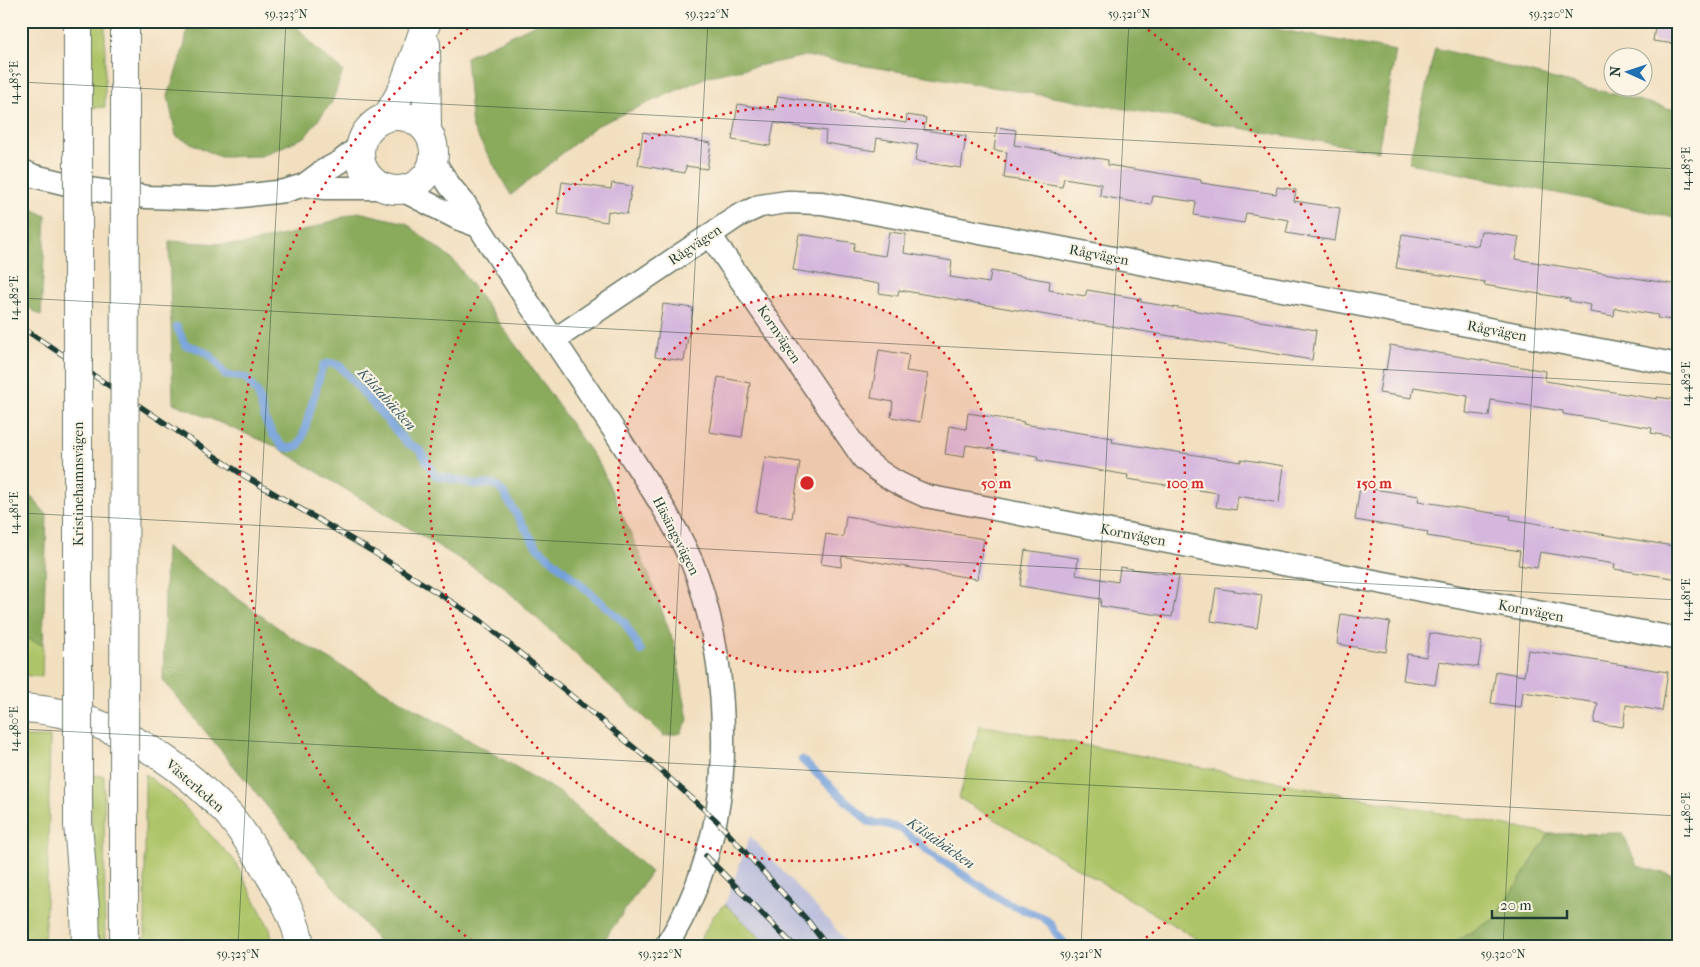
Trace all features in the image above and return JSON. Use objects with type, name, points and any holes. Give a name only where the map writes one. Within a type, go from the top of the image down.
[{"type":"main road","name":"Kristinehamnsvägen","points":[[78,21],[78,824],[86,946]]},
{"type":"main road","points":[[124,946],[125,21]]},
{"type":"main road","points":[[387,117],[402,90],[427,24]]},
{"type":"main road","points":[[427,24],[427,130],[434,145],[434,162],[430,172],[413,187],[392,189],[370,179],[362,165],[361,145],[370,127],[387,117],[396,116],[413,120],[427,130]]},
{"type":"main road","name":"Västerleden","points":[[21,708],[68,715],[138,742],[161,756],[198,785],[229,815],[262,862],[286,903],[300,946]]},
{"type":"street","points":[[21,170],[34,176],[88,189],[147,197],[216,200],[285,191],[304,185],[323,171],[340,162],[361,145]]},
{"type":"street","name":"Häsängsvägen","points":[[434,162],[465,204],[640,472],[676,532],[696,574],[710,621],[719,669],[724,720],[723,768],[718,808],[697,886],[666,946]]},
{"type":"street","points":[[304,185],[323,188],[392,189],[478,226]]},
{"type":"street","name":"Rågvägen","points":[[554,340],[738,216],[760,206],[787,202],[822,203],[1679,365]]},
{"type":"street","name":"Kornvägen","points":[[710,235],[863,458],[876,470],[896,483],[926,496],[1679,639]]},
{"type":"shaded area","points":[[750,836],[850,946],[769,946],[725,904]]},
{"type":"green space","points":[[92,21],[105,21],[105,107],[91,108]]},
{"type":"green space","points":[[188,21],[293,21],[310,43],[343,71],[332,102],[305,137],[261,156],[220,157],[176,136],[168,96],[185,44]]},
{"type":"green space","points":[[542,21],[1232,21],[1396,51],[1378,151],[806,56],[709,76],[596,126],[511,195],[472,127],[466,57]]},
{"type":"green space","points":[[1435,48],[1602,91],[1602,98],[1629,98],[1679,111],[1679,218],[1409,163]]},
{"type":"green space","points":[[21,203],[46,216],[41,316],[21,302]]},
{"type":"green space","points":[[358,212],[406,223],[455,262],[601,467],[649,575],[675,647],[688,720],[681,733],[664,736],[499,583],[275,446],[173,403],[169,241],[240,245],[307,230]]},
{"type":"green space","points":[[21,484],[47,515],[43,645],[21,636]]},
{"type":"green space","points":[[166,547],[291,637],[559,792],[651,872],[600,946],[382,946],[163,680]]},
{"type":"green space","points":[[21,636],[43,645],[42,677],[21,675]]},
{"type":"green space","points":[[980,725],[1549,834],[1496,918],[1447,946],[1209,946],[959,798]]},
{"type":"green space","points":[[21,737],[50,737],[48,859],[44,946],[21,946]]},
{"type":"green space","points":[[145,774],[178,800],[234,860],[270,929],[273,946],[145,946]]},
{"type":"green space","points":[[91,775],[104,776],[105,946],[92,946]]},
{"type":"green space","points":[[1623,833],[1637,866],[1679,877],[1679,946],[1447,946],[1496,918],[1549,834]]},
{"type":"green space","points":[[725,904],[769,946],[697,946],[714,915]]},
{"type":"building","points":[[1656,21],[1679,21],[1675,44],[1653,41]]},
{"type":"building","points":[[778,96],[833,105],[832,111],[906,123],[907,115],[926,118],[924,130],[966,136],[961,168],[915,161],[918,145],[877,138],[875,151],[825,143],[826,131],[774,123],[770,146],[732,140],[738,104],[775,110]]},
{"type":"building","points":[[997,127],[1016,130],[1014,145],[1108,160],[1108,165],[1201,180],[1201,183],[1276,194],[1277,187],[1296,190],[1294,201],[1340,208],[1335,241],[1286,233],[1289,220],[1246,213],[1244,223],[1194,215],[1196,202],[1153,196],[1151,205],[1100,196],[1101,184],[1064,178],[1062,187],[1004,178],[1007,152],[994,150]]},
{"type":"building","points":[[643,132],[711,143],[707,169],[686,166],[685,173],[638,165]]},
{"type":"building","points":[[562,182],[611,189],[612,183],[632,186],[627,214],[608,211],[607,222],[557,214]]},
{"type":"building","points":[[1481,231],[1519,237],[1515,259],[1679,285],[1679,321],[1657,318],[1658,315],[1615,308],[1614,316],[1590,312],[1591,305],[1569,301],[1570,299],[1484,285],[1485,282],[1396,268],[1402,234],[1478,246]]},
{"type":"building","points":[[889,232],[906,234],[904,253],[952,261],[950,277],[989,283],[991,271],[1050,281],[1049,290],[1085,296],[1087,290],[1141,299],[1141,302],[1316,330],[1312,360],[899,290],[898,296],[879,293],[880,284],[793,270],[799,234],[855,243],[853,251],[885,256]]},
{"type":"building","points":[[663,304],[693,308],[684,361],[655,357]]},
{"type":"building","points":[[1390,345],[1546,371],[1545,381],[1657,399],[1657,397],[1679,400],[1679,438],[1651,433],[1652,428],[1491,400],[1489,416],[1466,413],[1468,396],[1414,387],[1412,398],[1379,393],[1383,369],[1386,370]]},
{"type":"building","points":[[879,350],[909,355],[906,371],[928,374],[920,422],[891,417],[893,402],[871,398]]},
{"type":"building","points":[[718,377],[750,383],[742,437],[709,432]]},
{"type":"building","points":[[968,413],[1113,438],[1112,442],[1241,462],[1241,459],[1284,466],[1279,503],[1238,496],[1236,510],[1216,507],[1218,493],[1127,479],[1128,475],[1037,460],[1038,456],[966,445],[964,457],[945,454],[949,426],[966,429]]},
{"type":"building","points":[[765,457],[800,462],[792,518],[756,512]]},
{"type":"building","points":[[1360,487],[1419,496],[1418,501],[1511,516],[1510,519],[1679,547],[1679,579],[1614,569],[1615,564],[1540,552],[1537,568],[1518,565],[1520,551],[1427,536],[1428,532],[1355,520]]},
{"type":"building","points":[[846,516],[984,539],[977,579],[842,556],[841,567],[821,564],[826,534],[843,537]]},
{"type":"building","points":[[1025,550],[1078,558],[1076,575],[1118,582],[1120,567],[1179,576],[1172,617],[1100,606],[1101,599],[1020,586]]},
{"type":"building","points":[[1216,588],[1262,595],[1257,628],[1211,621]]},
{"type":"building","points":[[1341,614],[1390,622],[1386,652],[1337,644]]},
{"type":"building","points":[[1430,633],[1482,642],[1478,667],[1439,661],[1435,685],[1403,680],[1407,654],[1426,657]]},
{"type":"building","points":[[1528,650],[1668,672],[1662,711],[1626,705],[1623,727],[1594,723],[1598,703],[1523,692],[1521,707],[1491,703],[1496,671],[1524,676]]},
{"type":"waterway","name":"Kilstabäcken","points":[[177,327],[185,345],[205,352],[217,363],[225,375],[246,378],[258,394],[265,420],[273,435],[283,447],[291,448],[298,446],[302,439],[323,365],[331,363],[340,366],[407,443],[420,450],[435,475],[477,485],[494,484],[502,491],[536,546],[624,622],[641,651]]},
{"type":"waterway","name":"Kilstabäcken","points":[[802,760],[869,822],[901,829],[929,852],[1006,903],[1042,917],[1050,923],[1057,935],[1067,946]]},
{"type":"railway","points":[[21,327],[243,475],[375,553],[480,620],[649,760],[716,820],[808,921],[827,946]]},
{"type":"railway","points":[[706,856],[794,946]]}]
